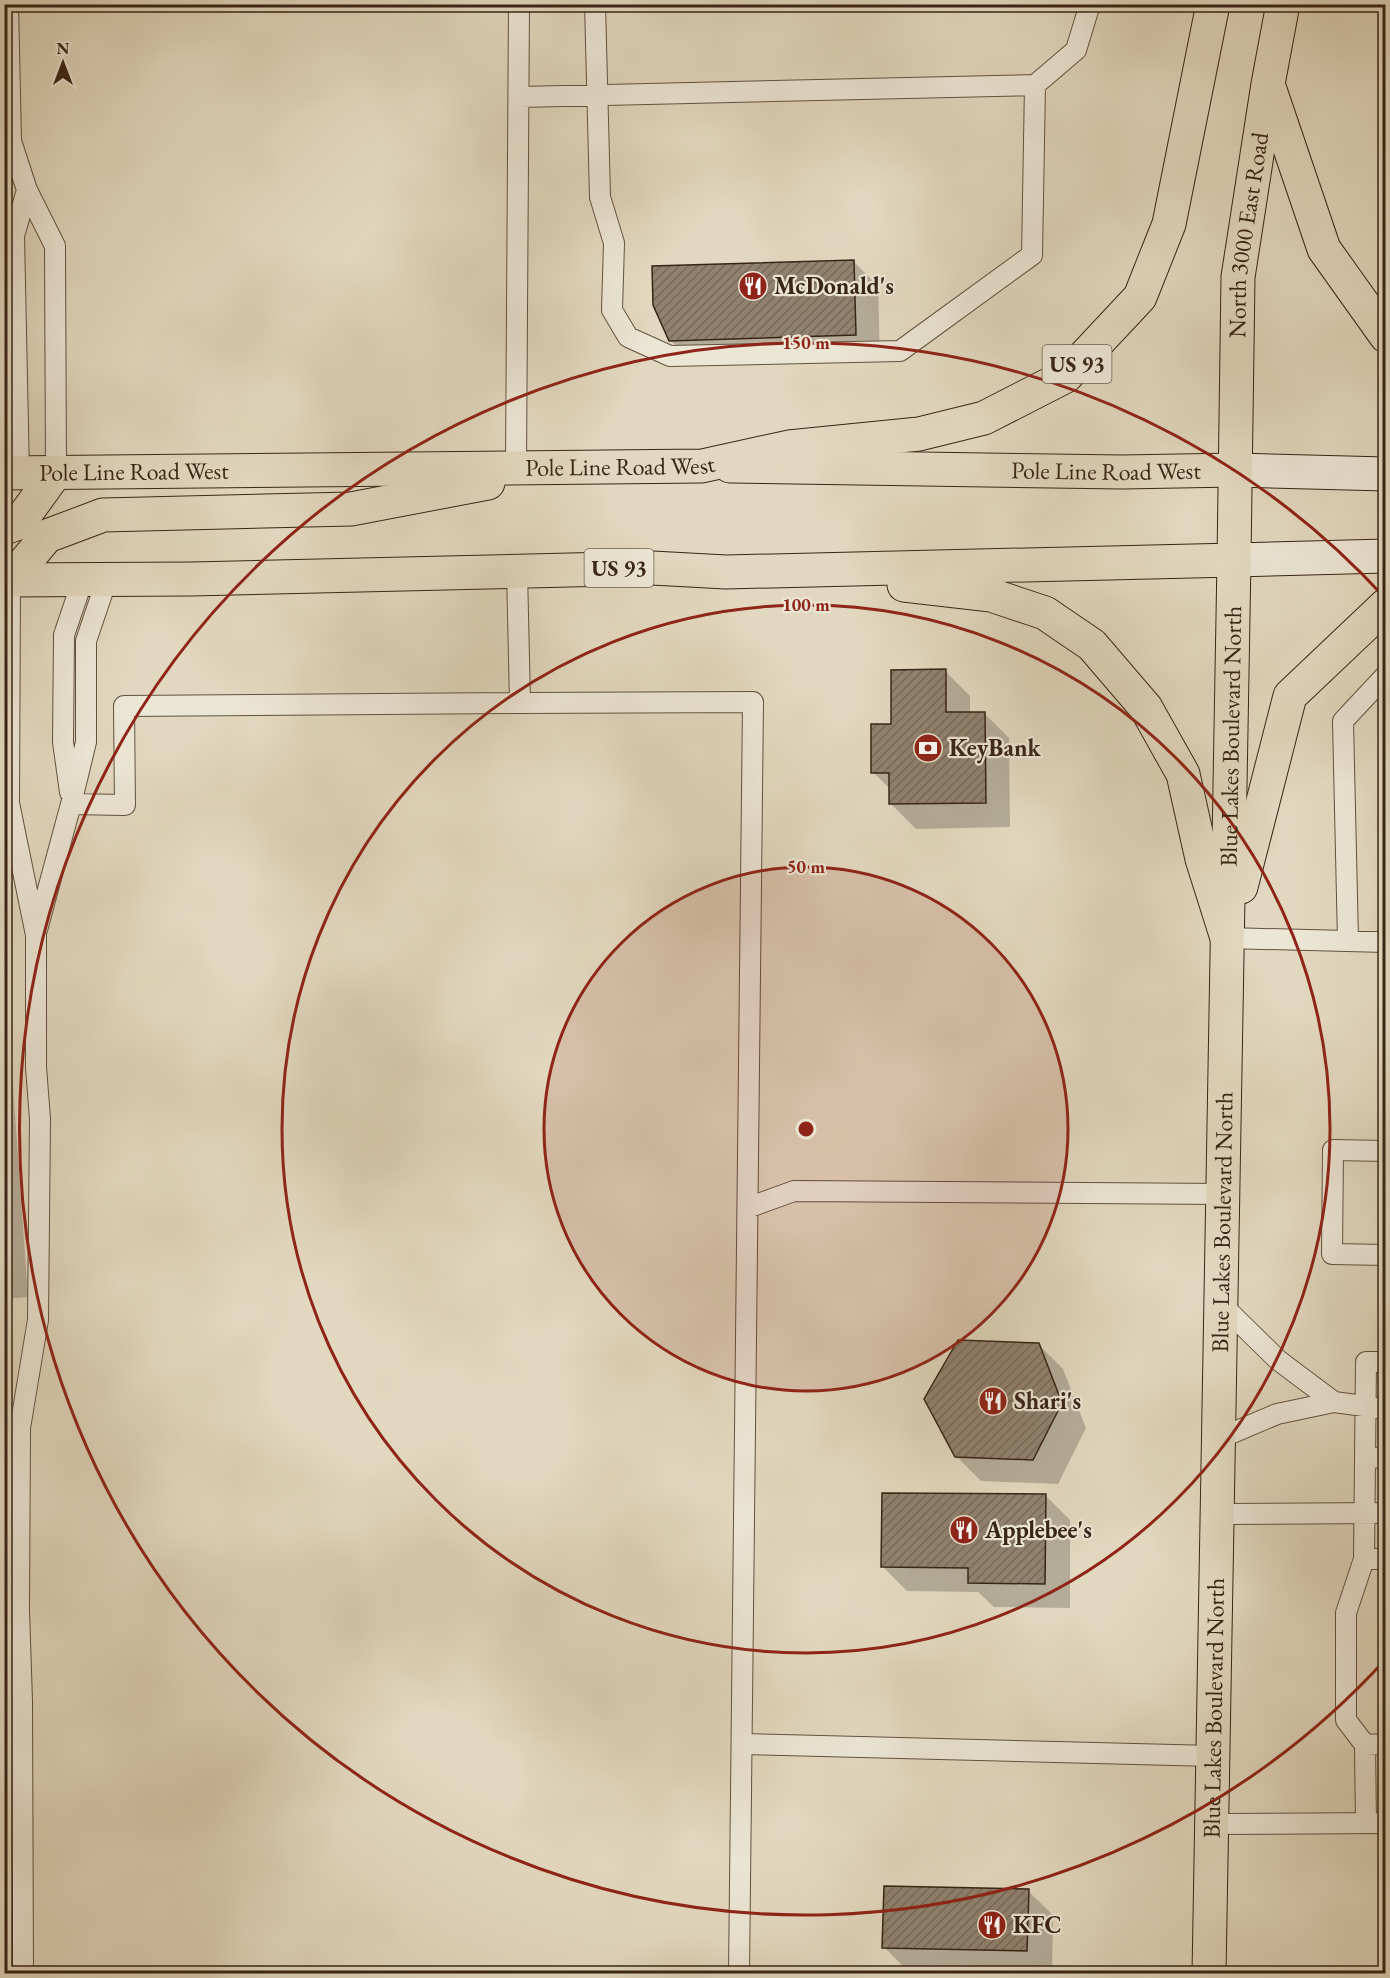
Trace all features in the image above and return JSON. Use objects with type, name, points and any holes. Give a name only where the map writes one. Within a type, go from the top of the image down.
[{"type":"main road","name":"US 93","points":[[702,466],[789,447],[919,434],[984,418],[1066,376],[1140,297],[1169,224],[1213,4]]},
{"type":"main road","name":"North 3000 East Road","points":[[1235,470],[1238,277],[1283,4]]},
{"type":"main road","points":[[1268,84],[1324,249],[1386,336]]},
{"type":"main road","name":"Pole Line Road West","points":[[12,473],[572,466],[1122,472],[1235,470]]},
{"type":"main road","points":[[7,580],[47,536],[103,515],[351,509],[572,466]]},
{"type":"main road","points":[[1235,470],[1386,474]]},
{"type":"main road","name":"Blue Lakes Boulevard North","points":[[1209,1974],[1235,470]]},
{"type":"main road","points":[[4,528],[19,523],[56,472]]},
{"type":"main road","points":[[1234,560],[1386,556]]},
{"type":"main road","name":"US 93","points":[[7,580],[652,568],[726,572],[1234,560]]},
{"type":"main road","points":[[726,572],[917,586],[991,595],[1045,613],[1092,645],[1146,708],[1183,774],[1202,859],[1227,938]]},
{"type":"main road","points":[[1227,938],[1290,696],[1386,605]]},
{"type":"lane","points":[[8,4],[8,141],[27,190],[55,246],[56,472]]},
{"type":"lane","points":[[516,468],[514,366],[520,97],[519,4]]},
{"type":"lane","points":[[595,4],[600,197],[614,243],[612,310],[628,337],[670,356],[860,354],[900,351],[1032,255],[1035,85]]},
{"type":"lane","points":[[520,97],[1035,85],[1076,50],[1090,4]]},
{"type":"lane","points":[[12,473],[14,236],[27,190]]},
{"type":"lane","points":[[517,571],[520,703]]},
{"type":"lane","points":[[36,935],[71,804],[63,742],[64,634],[95,579]]},
{"type":"lane","points":[[7,580],[9,803],[36,935],[40,1210],[38,1320],[20,1428],[19,1610],[22,1701],[23,1974]]},
{"type":"lane","points":[[1348,941],[1343,721],[1386,675]]},
{"type":"lane","points":[[71,804],[125,805],[124,706],[753,702],[750,1207],[739,1974]]},
{"type":"lane","points":[[1227,938],[1386,942]]},
{"type":"lane","points":[[1386,1151],[1333,1149],[1332,1254],[1386,1255]]},
{"type":"lane","points":[[750,1207],[794,1191],[1222,1194]]},
{"type":"lane","points":[[1220,1303],[1278,1360],[1334,1402]]},
{"type":"lane","points":[[1366,1823],[1365,1745],[1346,1720],[1346,1613],[1364,1559],[1366,1362],[1386,1362]]},
{"type":"lane","points":[[1218,1439],[1277,1414],[1334,1402],[1365,1408],[1386,1409]]},
{"type":"lane","points":[[1365,1457],[1386,1458]]},
{"type":"lane","points":[[1217,1514],[1386,1512]]},
{"type":"lane","points":[[1364,1559],[1386,1559]]},
{"type":"lane","points":[[742,1744],[1213,1756]]},
{"type":"lane","points":[[1365,1745],[1386,1744]]},
{"type":"lane","points":[[1213,1824],[1386,1823]]},
{"type":"building","name":"McDonald's","points":[[854,260],[856,335],[669,341],[653,305],[652,266]]},
{"type":"building","name":"KeyBank","points":[[946,669],[946,712],[985,712],[986,803],[889,804],[889,773],[871,773],[871,724],[891,724],[891,670]]},
{"type":"building","name":"Shari's","points":[[958,1340],[1039,1343],[1062,1403],[1033,1460],[955,1457],[924,1399]]},
{"type":"building","name":"Applebee's","points":[[882,1493],[1046,1494],[1045,1584],[968,1583],[968,1568],[881,1567]]},
{"type":"building","points":[[884,1886],[1029,1889],[1027,1951],[882,1948]]},
{"type":"place","name":"McDonald's","points":[[753,286]]},
{"type":"place","name":"KeyBank","points":[[928,748]]},
{"type":"place","name":"Shari's","points":[[993,1401]]},
{"type":"place","name":"Applebee's","points":[[964,1530]]},
{"type":"place","name":"KFC","points":[[992,1925]]}]
